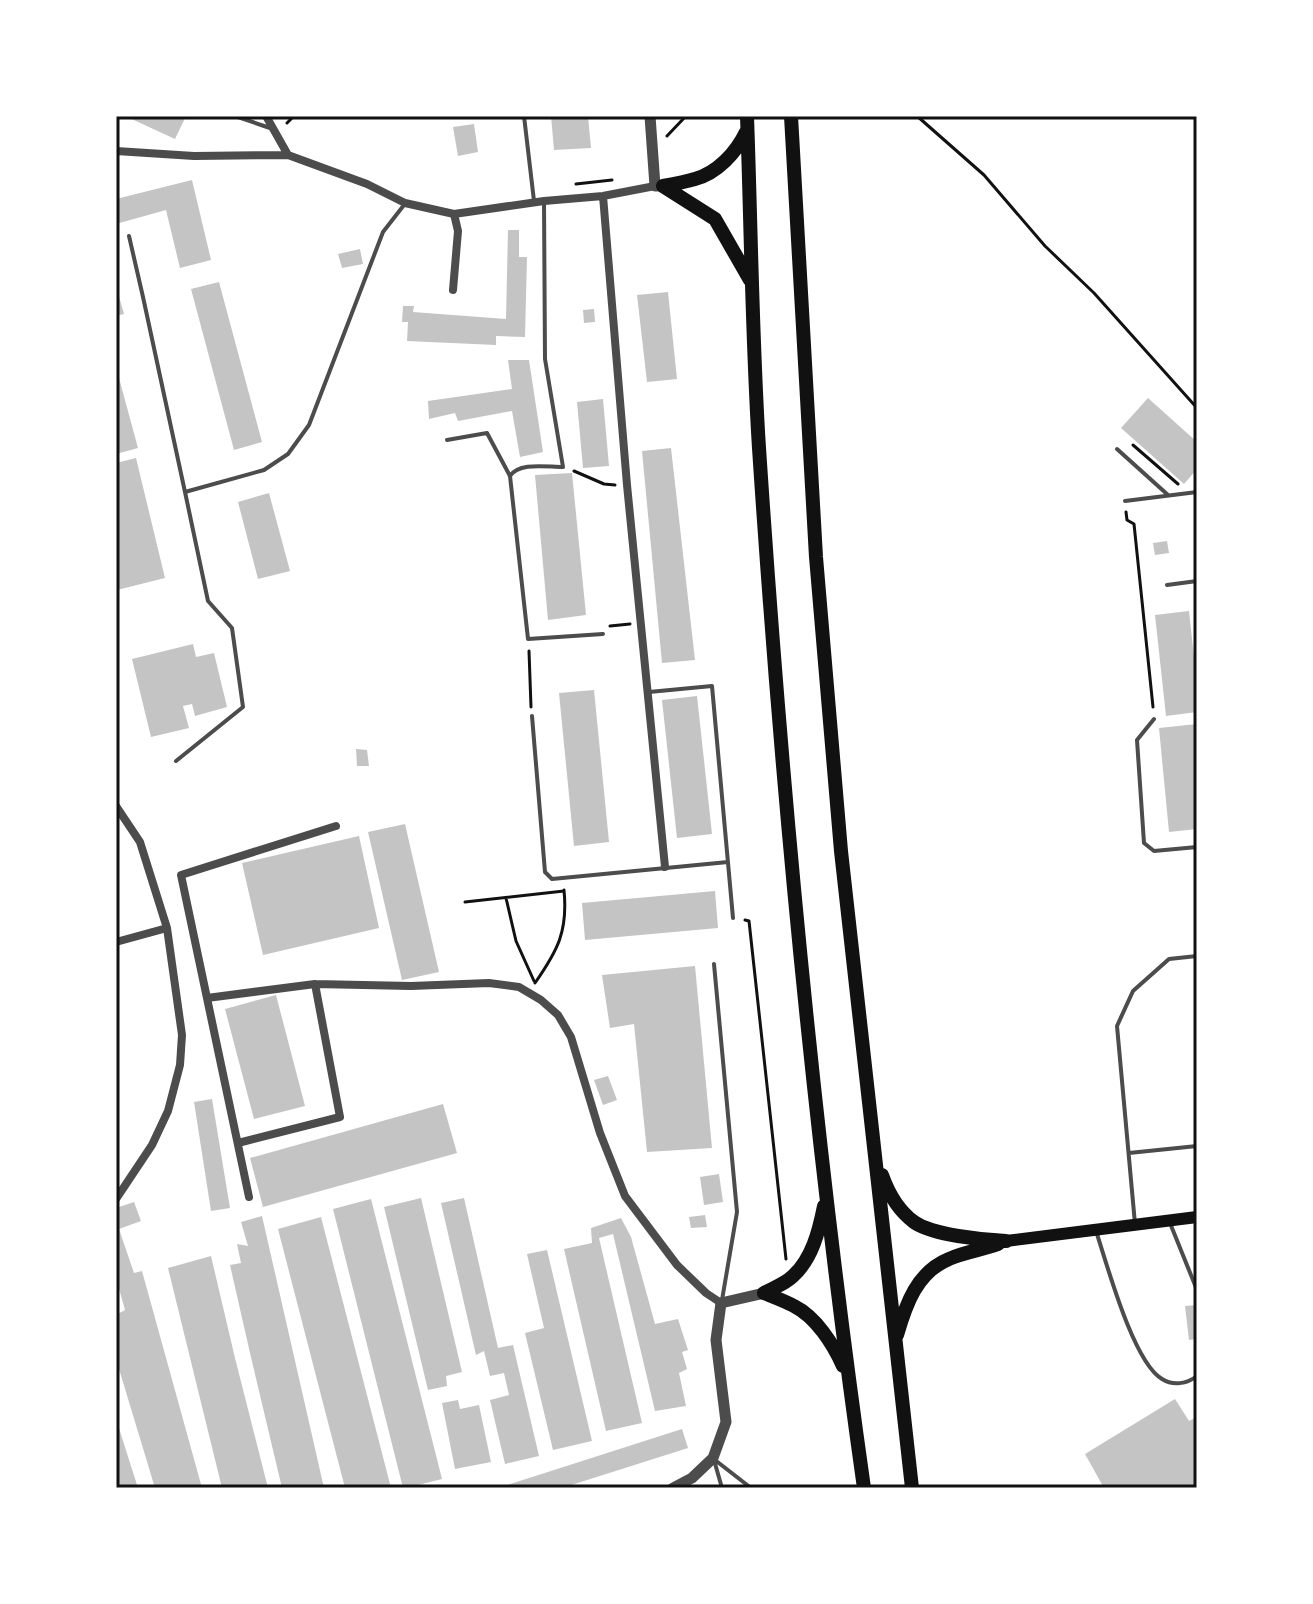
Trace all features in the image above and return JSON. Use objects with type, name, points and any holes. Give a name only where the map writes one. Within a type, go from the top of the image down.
[{"type":"highway","points":[[791,116],[816,557],[841,851],[912,1488]]},
{"type":"highway","points":[[659,186],[707,174],[739,146],[747,122]]},
{"type":"highway","points":[[747,122],[759,446],[797,928],[848,1379],[864,1488]]},
{"type":"highway","points":[[659,186],[715,219],[752,284]]},
{"type":"highway","points":[[875,1158],[886,1187],[915,1223],[974,1239],[1006,1241]]},
{"type":"highway","points":[[764,1293],[795,1275],[809,1256],[827,1194]]},
{"type":"highway","points":[[895,1341],[914,1288],[928,1271],[948,1259],[1006,1241]]},
{"type":"highway","points":[[764,1293],[797,1307],[815,1322],[834,1350],[848,1379]]},
{"type":"main road","points":[[1006,1241],[1197,1217]]},
{"type":"street","points":[[266,116],[288,155]]},
{"type":"street","points":[[116,151],[194,156],[288,155],[367,184],[405,203],[454,214],[659,186],[650,116]]},
{"type":"street","points":[[603,196],[627,485],[665,867]]},
{"type":"street","points":[[453,290],[458,231],[454,214]]},
{"type":"street","points":[[116,806],[140,842],[167,928],[182,1035],[180,1065],[168,1111],[152,1145],[116,1199]]},
{"type":"street","points":[[249,1197],[181,875],[336,826]]},
{"type":"street","points":[[116,942],[167,928]]},
{"type":"street","points":[[207,998],[315,984],[426,986],[489,983],[519,987],[558,1015],[571,1037],[600,1133],[625,1196],[677,1265],[721,1303],[764,1293]]},
{"type":"street","points":[[238,1143],[340,1117],[315,984]]},
{"type":"street","points":[[673,1488],[692,1478],[713,1458],[726,1422],[716,1340],[721,1303]]},
{"type":"lane","points":[[235,116],[272,128]]},
{"type":"lane","points":[[510,476],[518,468],[563,467],[545,359],[539,202],[524,116]]},
{"type":"lane","points":[[185,492],[264,470],[288,454],[309,425],[383,232],[405,203]]},
{"type":"lane","points":[[129,236],[208,601],[232,628],[243,707],[176,761]]},
{"type":"lane","points":[[447,440],[487,433],[510,476],[528,639],[603,634]]},
{"type":"lane","points":[[1117,449],[1168,495]]},
{"type":"lane","points":[[1125,501],[1197,492]]},
{"type":"lane","points":[[1167,585],[1197,581]]},
{"type":"lane","points":[[649,692],[712,686],[733,918]]},
{"type":"lane","points":[[532,716],[545,872],[552,879],[728,862]]},
{"type":"lane","points":[[1154,719],[1137,740],[1144,843],[1154,851],[1197,847]]},
{"type":"lane","points":[[1135,1225],[1117,1026],[1133,991],[1169,959],[1197,956]]},
{"type":"lane","points":[[714,964],[737,1212],[721,1303]]},
{"type":"lane","points":[[1129,1153],[1197,1146]]},
{"type":"lane","points":[[1169,1220],[1197,1290]]},
{"type":"lane","points":[[1095,1230],[1128,1329],[1149,1365],[1161,1379],[1177,1384],[1191,1381],[1197,1376]]},
{"type":"lane","points":[[713,1458],[722,1488]]},
{"type":"lane","points":[[713,1458],[751,1488]]},
{"type":"path","points":[[652,149],[686,116]]},
{"type":"path","points":[[917,116],[984,175],[1045,246],[1094,293],[1197,408]]},
{"type":"path","points":[[563,185],[625,178]]},
{"type":"path","points":[[1133,445],[1181,487]]},
{"type":"path","points":[[563,467],[604,484],[627,485]]},
{"type":"path","points":[[1125,501],[1127,520],[1134,524],[1154,719]]},
{"type":"path","points":[[603,634],[602,626],[642,622]]},
{"type":"path","points":[[528,639],[532,716]]},
{"type":"path","points":[[465,902],[564,891],[566,912],[554,956],[528,992]]},
{"type":"path","points":[[506,898],[516,941],[535,982]]},
{"type":"path","points":[[733,918],[749,921],[788,1280]]},
{"type":"building","points":[[125,116],[186,116],[175,139]]},
{"type":"building","points":[[551,116],[588,116],[591,148],[554,150]]},
{"type":"building","points":[[474,124],[478,152],[458,156],[453,127]]},
{"type":"building","points":[[192,180],[211,260],[180,268],[166,210],[116,224],[116,199]]},
{"type":"building","points":[[508,230],[519,230],[519,257],[527,257],[525,337],[496,336],[496,345],[407,341],[408,322],[402,322],[403,306],[414,306],[413,312],[506,319]]},
{"type":"building","points":[[360,249],[363,264],[342,268],[338,254]]},
{"type":"building","points":[[219,282],[262,442],[234,450],[191,289]]},
{"type":"building","points":[[116,286],[124,314],[116,316]]},
{"type":"building","points":[[668,292],[677,379],[647,382],[637,295]]},
{"type":"building","points":[[594,309],[595,322],[584,323],[583,310]]},
{"type":"building","points":[[508,360],[529,360],[543,452],[520,457],[512,411],[458,421],[455,413],[429,419],[428,401],[512,389]]},
{"type":"building","points":[[116,367],[138,448],[116,454]]},
{"type":"building","points":[[1148,398],[1197,442],[1197,469],[1184,484],[1121,428]]},
{"type":"building","points":[[603,399],[609,466],[583,468],[577,402]]},
{"type":"building","points":[[671,448],[695,660],[662,663],[642,451]]},
{"type":"building","points":[[136,458],[165,578],[117,590],[116,463]]},
{"type":"building","points":[[572,473],[586,615],[548,620],[535,475]]},
{"type":"building","points":[[269,493],[290,571],[258,579],[238,502]]},
{"type":"building","points":[[1167,541],[1169,553],[1155,555],[1153,543]]},
{"type":"building","points":[[1189,611],[1197,712],[1166,716],[1155,615]]},
{"type":"building","points":[[193,644],[196,657],[214,653],[227,707],[195,716],[192,704],[183,706],[189,728],[151,737],[132,659]]},
{"type":"building","points":[[594,690],[609,842],[574,846],[559,693]]},
{"type":"building","points":[[697,696],[712,834],[677,838],[662,700]]},
{"type":"building","points":[[1197,724],[1197,829],[1169,832],[1159,728]]},
{"type":"building","points":[[356,749],[367,750],[369,766],[357,766]]},
{"type":"building","points":[[405,824],[439,972],[402,980],[368,832]]},
{"type":"building","points":[[359,836],[379,928],[263,955],[242,863]]},
{"type":"building","points":[[715,891],[718,928],[585,940],[582,903]]},
{"type":"building","points":[[695,966],[712,1148],[647,1152],[634,1024],[610,1028],[602,975]]},
{"type":"building","points":[[276,995],[305,1106],[254,1119],[225,1009]]},
{"type":"building","points":[[608,1076],[617,1100],[603,1105],[594,1080]]},
{"type":"building","points":[[212,1099],[230,1208],[211,1211],[194,1102]]},
{"type":"building","points":[[443,1104],[457,1153],[263,1207],[250,1158]]},
{"type":"building","points":[[719,1174],[723,1202],[704,1205],[700,1177]]},
{"type":"building","points":[[421,1198],[462,1372],[446,1376],[447,1386],[428,1390],[384,1207]]},
{"type":"building","points":[[464,1198],[498,1348],[513,1345],[539,1456],[505,1464],[490,1400],[509,1395],[504,1373],[490,1376],[484,1351],[476,1355],[441,1203]]},
{"type":"building","points":[[371,1199],[442,1479],[406,1488],[403,1488],[333,1209]]},
{"type":"building","points":[[134,1202],[141,1221],[119,1229],[134,1273],[142,1271],[202,1488],[155,1488],[116,1359],[116,1315],[125,1310],[116,1278],[116,1208]]},
{"type":"building","points":[[705,1215],[707,1227],[691,1228],[689,1217]]},
{"type":"building","points":[[262,1216],[324,1488],[282,1488],[250,1353],[230,1265],[241,1263],[237,1244],[248,1246],[241,1222]]},
{"type":"building","points":[[321,1217],[391,1488],[345,1488],[278,1229]]},
{"type":"building","points":[[621,1218],[631,1237],[655,1324],[678,1319],[688,1350],[682,1352],[687,1369],[679,1373],[686,1406],[655,1411],[613,1234],[599,1238],[642,1423],[606,1431],[564,1249],[592,1243],[591,1228]]},
{"type":"building","points":[[547,1250],[592,1441],[553,1450],[525,1333],[544,1328],[527,1254]]},
{"type":"building","points":[[211,1256],[268,1488],[222,1488],[168,1268]]},
{"type":"building","points":[[1197,1305],[1197,1339],[1189,1340],[1185,1306]]},
{"type":"building","points":[[1175,1399],[1189,1421],[1197,1417],[1197,1488],[1104,1488],[1085,1454]]},
{"type":"building","points":[[458,1400],[460,1409],[479,1405],[491,1462],[455,1469],[442,1403]]},
{"type":"building","points":[[117,1422],[138,1488],[116,1488]]},
{"type":"building","points":[[682,1429],[688,1448],[562,1488],[498,1488]]}]
